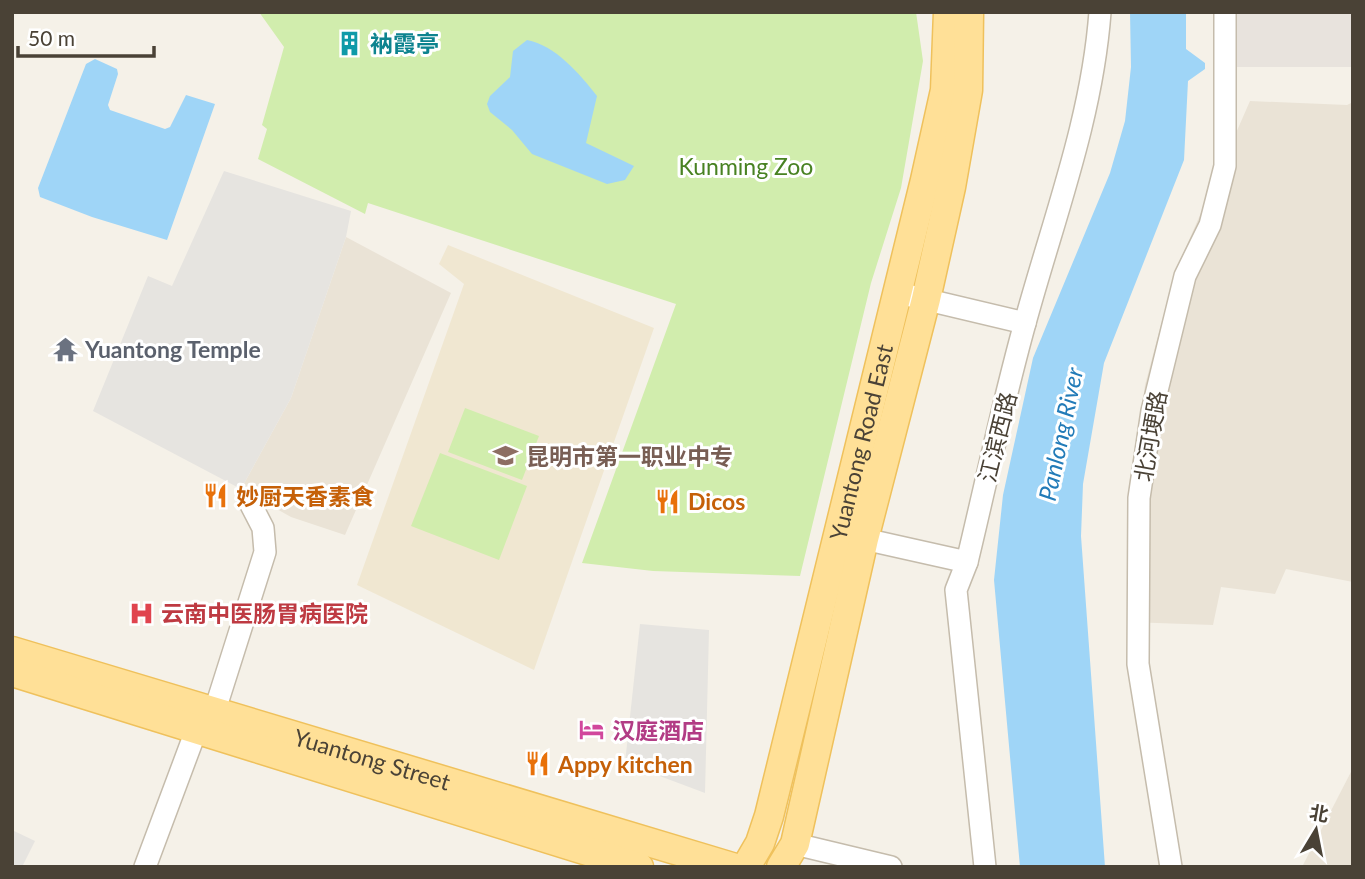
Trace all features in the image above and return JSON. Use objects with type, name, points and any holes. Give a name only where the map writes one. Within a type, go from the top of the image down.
[{"type":"main road","name":"Yuantong Road East","points":[[746,867],[760,843],[769,816],[945,90],[948,12]]},
{"type":"main road","name":"Yuantong Road East","points":[[788,855],[864,539],[926,299],[951,187],[968,90],[969,12]]},
{"type":"main road","name":"Yuantong Street","points":[[12,651],[206,721],[639,867]]},
{"type":"main road","name":"Yuantong Street","points":[[12,672],[206,721],[732,867]]},
{"type":"street","name":"江滨西路","points":[[985,867],[956,590],[967,562],[1025,323],[1076,155],[1094,67],[1100,12]]},
{"type":"street","name":"北河埂路","points":[[1171,867],[1138,664],[1139,498],[1152,411],[1185,276],[1210,225],[1225,166],[1225,12]]},
{"type":"street","points":[[897,292],[1025,323]]},
{"type":"street","points":[[145,867],[206,721],[265,552],[263,528],[248,499]]},
{"type":"street","points":[[864,539],[967,562]]},
{"type":"street","points":[[788,855],[891,867]]},
{"type":"shaded area","points":[[1235,12],[1353,12],[1353,67],[1237,67]]},
{"type":"shaded area","points":[[1250,101],[1347,105],[1353,102],[1353,582],[1286,569],[1275,594],[1221,587],[1213,625],[1129,622],[1133,480],[1145,385],[1175,272]]},
{"type":"shaded area","points":[[224,171],[351,211],[346,237],[291,398],[241,489],[93,411],[148,276],[172,286]]},
{"type":"shaded area","points":[[346,237],[451,293],[345,535],[291,517],[241,489],[291,398]]},
{"type":"shaded area","name":"昆明市第一职业中专","points":[[448,245],[654,328],[534,670],[357,585],[464,284],[439,264]]},
{"type":"shaded area","points":[[640,624],[709,630],[705,793],[625,763]]},
{"type":"shaded area","points":[[1353,768],[1353,867],[1302,867]]},
{"type":"shaded area","points":[[12,830],[35,841],[22,867],[12,867]]},
{"type":"green space","name":"Kunming Zoo","points":[[259,12],[916,12],[923,61],[901,188],[871,283],[800,576],[653,571],[582,563],[676,304],[368,203],[365,214],[258,159],[267,129],[262,125],[284,47]]},
{"type":"green space","points":[[465,408],[539,436],[522,480],[448,452]]},
{"type":"green space","points":[[440,453],[527,486],[499,560],[411,526]]},
{"type":"water","name":"Panlong River","points":[[1130,12],[1186,12],[1186,49],[1205,63],[1205,69],[1188,81],[1184,160],[1104,363],[1083,484],[1081,536],[1105,867],[1020,867],[994,580],[1003,495],[1033,358],[1110,173],[1125,121],[1131,67]]},
{"type":"water","points":[[527,40],[557,54],[597,96],[586,143],[634,166],[625,180],[607,184],[532,154],[512,130],[490,112],[487,104],[490,96],[510,77],[513,51]]},
{"type":"water","points":[[95,59],[117,69],[118,74],[108,105],[110,110],[165,129],[170,127],[186,95],[215,104],[167,240],[92,217],[40,197],[38,188],[86,64]]},
{"type":"place","name":"衲霞亭","points":[[350,43]]},
{"type":"place","name":"Yuantong Temple","points":[[65,349]]},
{"type":"place","name":"昆明市第一职业中专","points":[[506,456]]},
{"type":"place","name":"妙厨天香素食","points":[[216,496]]},
{"type":"place","name":"Dicos","points":[[668,501]]},
{"type":"place","name":"云南中医肠胃病医院","points":[[141,613]]},
{"type":"place","name":"汉庭酒店","points":[[592,730]]},
{"type":"place","name":"Appy kitchen","points":[[538,764]]}]
